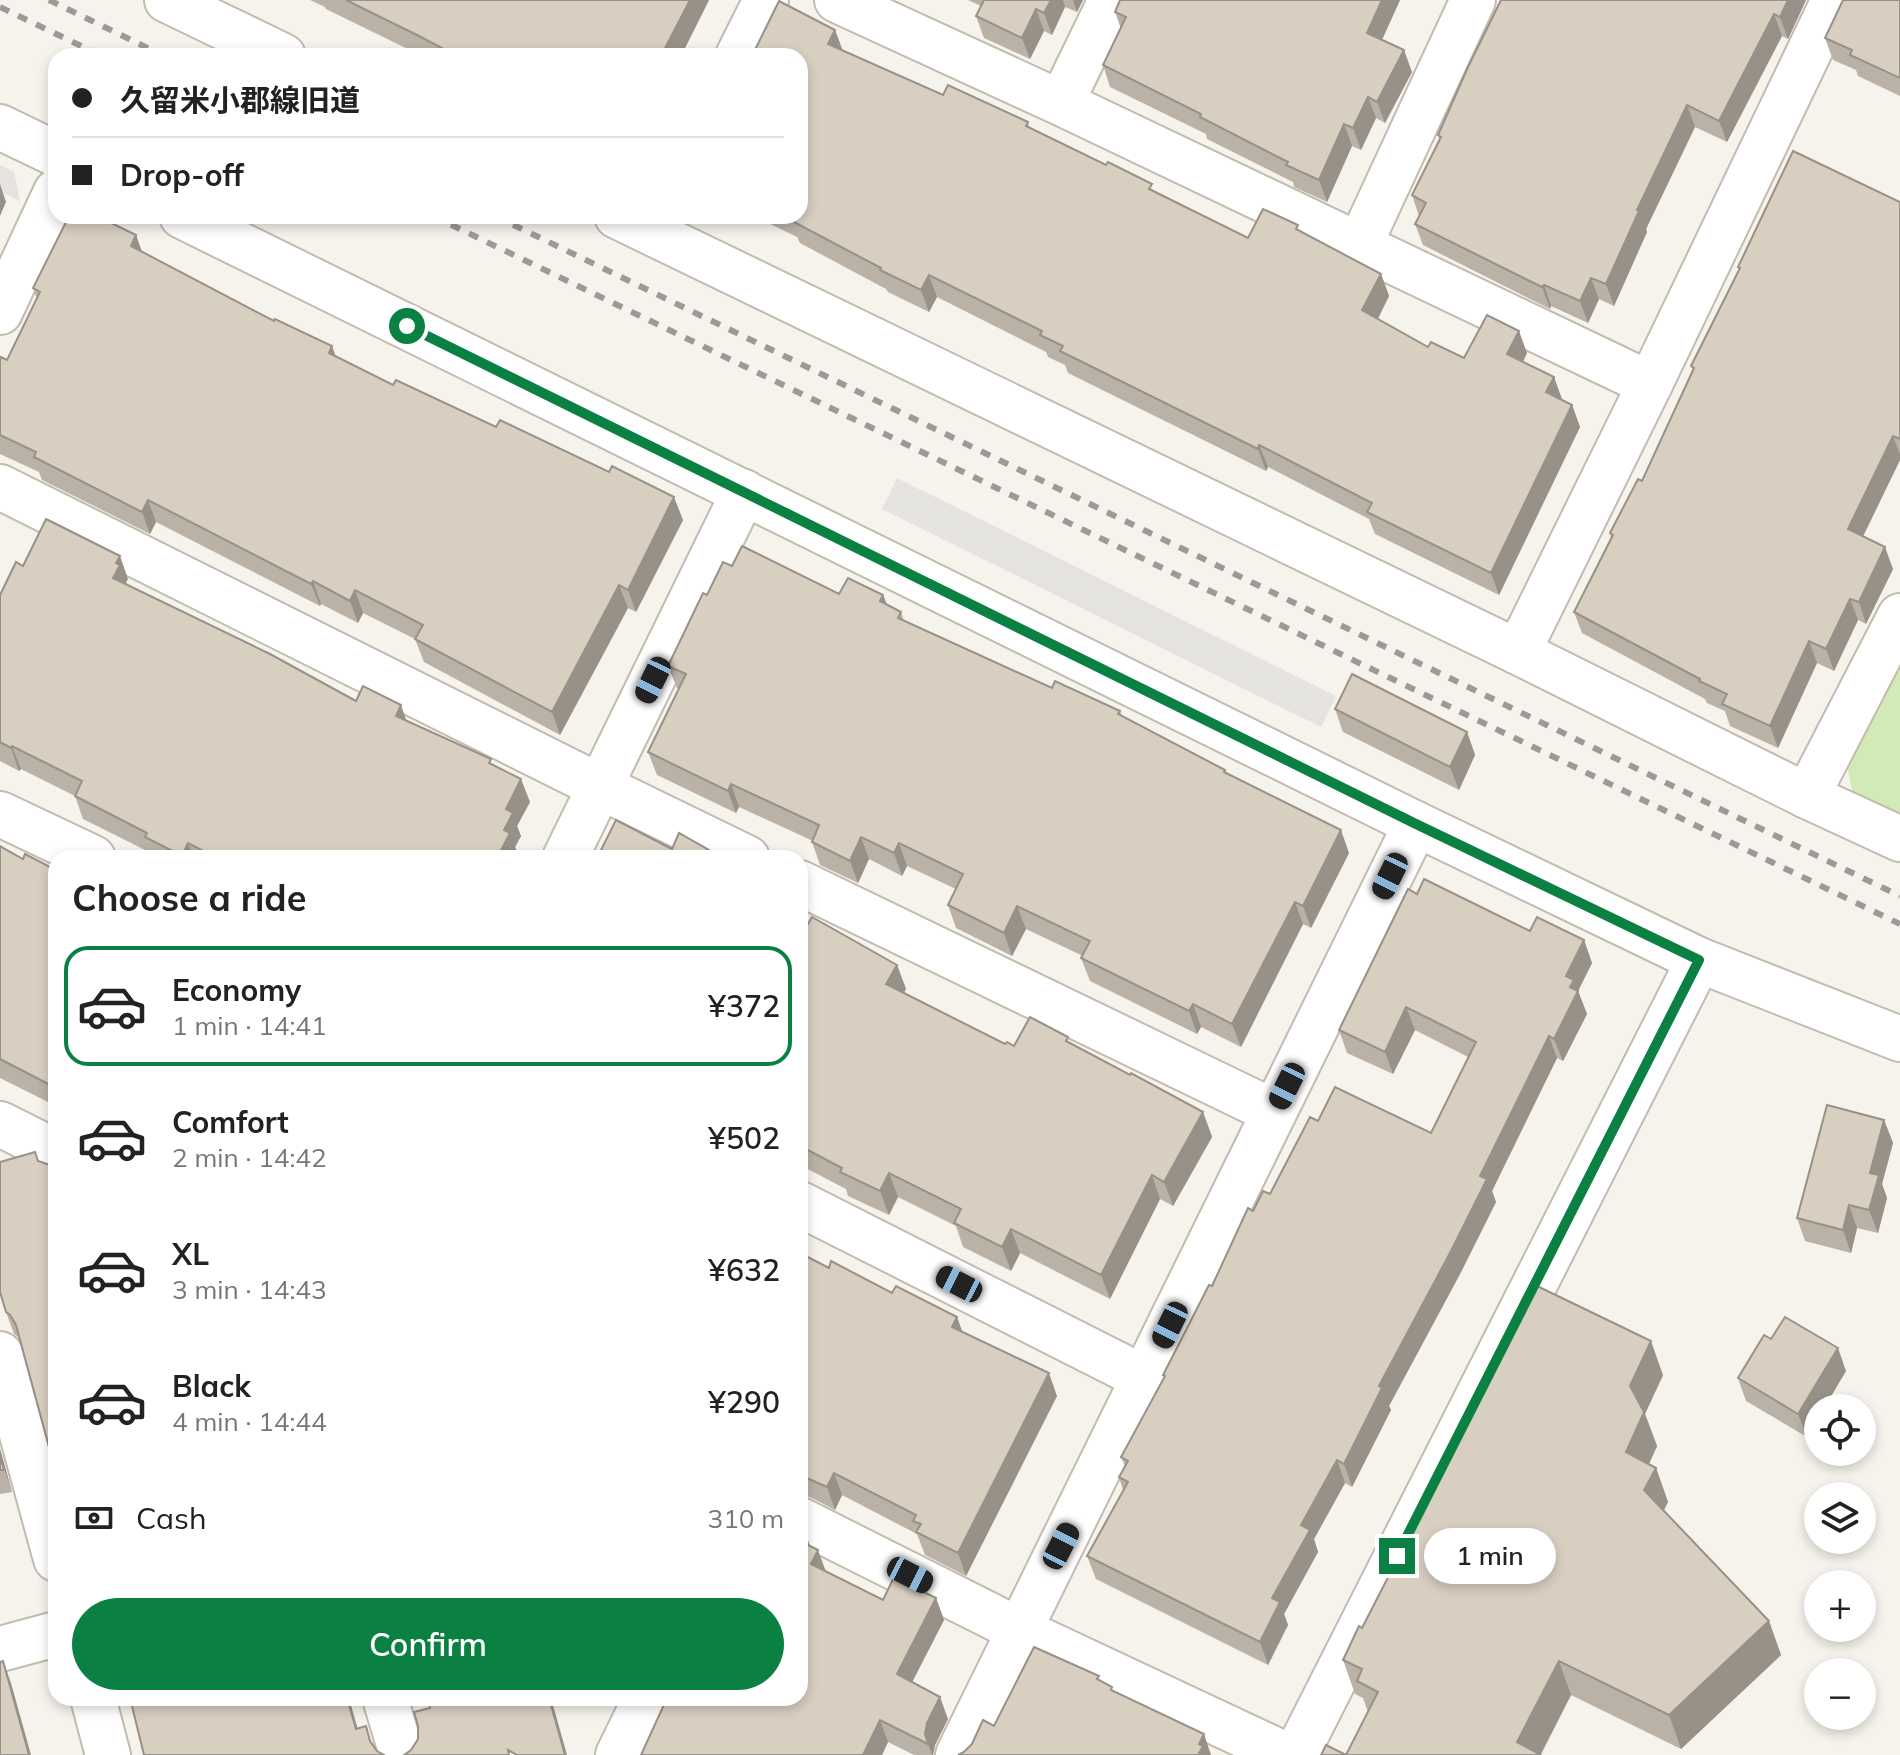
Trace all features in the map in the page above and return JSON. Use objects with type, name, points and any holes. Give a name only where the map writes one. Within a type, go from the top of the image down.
[{"type":"street","points":[[167,0],[266,48]]},
{"type":"street","points":[[742,48],[766,0]]},
{"type":"street","points":[[837,0],[1061,103],[1650,384]]},
{"type":"street","points":[[1061,103],[1111,0]]},
{"type":"street","points":[[1359,246],[1473,0]]},
{"type":"street","points":[[1518,652],[1834,0]]},
{"type":"street","points":[[0,127],[48,150]]},
{"type":"street","points":[[0,312],[48,209]]},
{"type":"street","points":[[198,224],[1416,824],[1699,960],[1900,1039]]},
{"type":"street","points":[[647,224],[1900,839]]},
{"type":"street","points":[[0,487],[731,850]]},
{"type":"street","points":[[569,850],[744,492]]},
{"type":"street","points":[[1807,796],[1900,616]]},
{"type":"street","points":[[0,814],[76,850]]},
{"type":"street","points":[[958,1755],[1416,824]]},
{"type":"street","points":[[808,887],[1274,1112]]},
{"type":"street","points":[[1296,1755],[1699,960]]},
{"type":"street","points":[[0,1124],[48,1148]]},
{"type":"street","points":[[808,1208],[1144,1378]]},
{"type":"street","points":[[0,1354],[48,1530]]},
{"type":"street","points":[[808,1524],[1019,1630],[1286,1755]]},
{"type":"street","points":[[0,1649],[48,1636]]},
{"type":"street","points":[[95,1706],[108,1755]]},
{"type":"street","points":[[387,1706],[402,1755]]},
{"type":"street","points":[[618,1755],[642,1706]]},
{"type":"green space","points":[[1900,661],[1900,818],[1853,795],[1848,770]]},
{"type":"shaded area","points":[[0,165],[14,172],[20,201],[0,192]]},
{"type":"shaded area","points":[[897,478],[1336,696],[1321,727],[882,509]]},
{"type":"building","points":[[346,0],[690,0],[665,48],[442,48]]},
{"type":"building","points":[[984,0],[1051,0],[1044,13],[1036,9],[1022,38],[976,16]]},
{"type":"building","points":[[1120,0],[1382,0],[1367,33],[1404,50],[1377,102],[1368,97],[1353,128],[1344,124],[1319,180],[1200,117],[1201,114],[1103,65],[1126,17],[1115,12]]},
{"type":"building","points":[[1501,0],[1788,0],[1780,17],[1774,14],[1719,121],[1687,105],[1606,284],[1591,278],[1580,301],[1544,285],[1542,287],[1415,224],[1426,203],[1412,195]]},
{"type":"building","points":[[1843,0],[1900,0],[1900,78],[1850,55],[1852,50],[1825,38]]},
{"type":"building","points":[[779,1],[835,30],[828,44],[943,95],[948,85],[1028,122],[1026,126],[1106,165],[1108,162],[1152,184],[1149,189],[1248,238],[1263,209],[1298,225],[1296,229],[1381,274],[1362,310],[1428,347],[1431,342],[1464,358],[1487,315],[1519,331],[1507,354],[1554,377],[1546,392],[1572,405],[1491,573],[1367,512],[1372,503],[1259,445],[1258,449],[1060,351],[1063,346],[1040,335],[1042,331],[929,275],[921,290],[798,224],[808,224],[808,48],[756,48]]},
{"type":"building","points":[[1793,151],[1900,202],[1900,439],[1893,436],[1848,529],[1885,547],[1859,602],[1850,599],[1826,649],[1809,641],[1770,726],[1722,704],[1727,694],[1574,612],[1638,479],[1642,481],[1694,368],[1691,366]]},
{"type":"building","points":[[65,224],[113,224],[136,235],[131,246],[274,321],[332,346],[329,353],[393,385],[396,380],[496,427],[500,420],[609,472],[612,466],[674,497],[628,590],[619,585],[552,712],[415,639],[423,625],[355,590],[350,601],[148,500],[142,512],[34,457],[36,452],[0,435],[0,360],[1,357],[7,360],[40,292],[33,288]]},
{"type":"building","points":[[46,519],[120,556],[116,563],[120,565],[113,578],[270,654],[356,701],[363,686],[401,705],[396,716],[491,759],[489,763],[521,779],[506,809],[513,813],[504,830],[510,833],[501,850],[202,850],[188,843],[185,850],[170,850],[145,837],[147,833],[75,796],[82,781],[0,742],[0,595],[16,562],[23,566]]},
{"type":"building","points":[[742,546],[839,594],[848,578],[883,595],[880,601],[901,612],[898,618],[1052,688],[1055,681],[1120,711],[1118,714],[1224,772],[1341,830],[1303,906],[1295,902],[1232,1024],[1193,1004],[1189,1011],[1081,958],[1090,941],[1017,906],[1004,933],[948,905],[963,874],[899,843],[894,853],[861,837],[850,861],[812,842],[819,825],[731,784],[728,791],[648,752],[686,674],[668,666],[703,593],[707,595],[723,562],[732,566]]},
{"type":"building","points":[[1352,674],[1467,732],[1450,767],[1335,709]]},
{"type":"building","points":[[616,820],[672,849],[679,833],[709,850],[601,850]]},
{"type":"building","points":[[0,846],[23,859],[25,854],[48,866],[48,1084],[0,1059]]},
{"type":"building","points":[[1424,879],[1530,931],[1537,917],[1584,940],[1566,976],[1574,980],[1570,987],[1578,991],[1554,1039],[1549,1036],[1480,1176],[1487,1179],[1379,1386],[1382,1388],[1344,1464],[1337,1460],[1301,1525],[1310,1530],[1272,1598],[1280,1602],[1260,1642],[1087,1556],[1128,1482],[1119,1477],[1128,1461],[1121,1457],[1209,1285],[1212,1286],[1248,1208],[1253,1211],[1263,1191],[1270,1194],[1310,1117],[1318,1121],[1335,1087],[1431,1133],[1476,1042],[1406,1007],[1385,1052],[1339,1030],[1408,889],[1417,894]]},
{"type":"building","points":[[812,917],[897,965],[886,984],[1005,1044],[1014,1046],[1030,1017],[1068,1037],[1066,1041],[1203,1112],[1164,1182],[1152,1175],[1101,1275],[1011,1229],[1002,1247],[954,1223],[961,1209],[889,1173],[880,1191],[840,1172],[842,1168],[808,1150],[808,924]]},
{"type":"building","points":[[1827,1105],[1884,1120],[1870,1173],[1879,1175],[1869,1210],[1849,1205],[1843,1230],[1797,1218]]},
{"type":"building","points":[[35,1152],[38,1161],[48,1164],[48,1443],[16,1325],[6,1312],[0,1292],[0,1162]]},
{"type":"building","points":[[808,1257],[829,1268],[831,1261],[892,1293],[896,1286],[957,1317],[952,1327],[1049,1373],[958,1553],[916,1532],[921,1524],[913,1521],[916,1515],[834,1473],[827,1487],[808,1479]]},
{"type":"building","points":[[1535,1285],[1651,1341],[1630,1386],[1644,1412],[1626,1452],[1656,1468],[1644,1490],[1769,1621],[1669,1715],[1559,1661],[1517,1742],[1541,1755],[1346,1755],[1378,1692],[1357,1681],[1362,1669],[1343,1660],[1457,1443],[1453,1441],[1472,1405],[1475,1407]]},
{"type":"building","points":[[1785,1317],[1838,1348],[1810,1394],[1804,1394],[1804,1404],[1798,1414],[1738,1378],[1764,1335],[1771,1339]]},
{"type":"building","points":[[808,1545],[818,1550],[811,1564],[883,1600],[894,1577],[936,1598],[897,1674],[940,1697],[927,1723],[925,1734],[928,1744],[880,1720],[863,1755],[641,1755],[663,1706],[808,1706]]},
{"type":"building","points":[[1034,1647],[1099,1676],[1097,1679],[1112,1687],[1111,1690],[1204,1734],[1198,1755],[958,1755],[972,1744],[983,1720],[994,1726]]},
{"type":"building","points":[[3,1661],[29,1755],[0,1755],[0,1662]]},
{"type":"building","points":[[132,1706],[349,1706],[356,1729],[366,1726],[370,1741],[384,1755],[144,1755]]},
{"type":"building","points":[[551,1706],[565,1755],[517,1755],[508,1750],[509,1755],[404,1755],[418,1739],[414,1712],[430,1708]]},
{"type":"building","points":[[1326,1745],[1346,1755],[1321,1755]]},
{"type":"railway","points":[[49,0],[148,48]]},
{"type":"railway","points":[[0,7],[85,48]]},
{"type":"railway","points":[[450,224],[1900,924]]},
{"type":"railway","points":[[512,224],[1900,896]]},
{"type":"route","points":[[407,326],[1416,824],[1699,960],[1397,1556]]}]
